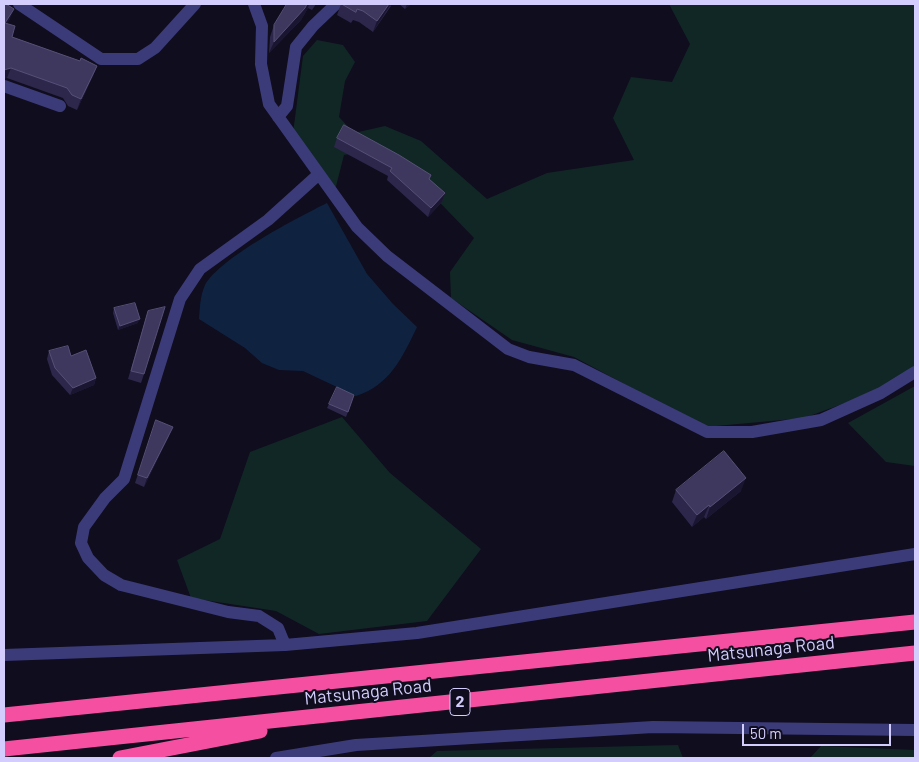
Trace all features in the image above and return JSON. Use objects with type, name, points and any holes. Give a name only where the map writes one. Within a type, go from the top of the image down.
[{"type":"highway","name":"Matsunaga Road","points":[[4,715],[915,622]]},
{"type":"highway","name":"Matsunaga Road","points":[[4,749],[915,653]]},
{"type":"highway","points":[[120,758],[359,712]]},
{"type":"street","points":[[18,4],[101,60],[138,59],[155,48],[195,4]]},
{"type":"street","points":[[254,4],[262,26],[262,64],[269,104],[357,228],[387,256],[508,349],[529,357],[574,365],[706,432],[752,432],[821,420],[881,393],[915,372]]},
{"type":"street","points":[[278,117],[287,106],[296,48],[313,26],[336,4]]},
{"type":"street","points":[[4,86],[60,106]]},
{"type":"street","points":[[285,645],[278,628],[259,616],[228,612],[121,585],[104,574],[94,564],[81,543],[84,527],[105,498],[124,479],[180,299],[200,269],[268,220],[319,174]]},
{"type":"street","points":[[4,655],[285,645],[417,633],[915,554]]},
{"type":"street","points":[[276,758],[356,745],[653,727],[915,730]]},
{"type":"green space","points":[[669,4],[915,4],[915,367],[878,391],[804,418],[705,427],[574,357],[512,340],[451,298],[450,272],[474,238],[421,183],[375,148],[344,155],[334,194],[293,133],[303,56],[317,40],[343,45],[355,62],[345,81],[339,117],[354,133],[385,126],[421,141],[487,199],[547,173],[634,160],[613,118],[631,77],[672,82],[690,44]]},
{"type":"green space","points":[[915,386],[915,466],[886,462],[848,423]]},
{"type":"green space","points":[[342,417],[390,473],[481,549],[427,621],[319,634],[276,611],[191,598],[177,560],[220,539],[250,452]]},
{"type":"green space","points":[[678,745],[683,758],[429,758],[437,751]]},
{"type":"green space","points":[[821,746],[915,750],[915,758],[810,758]]},
{"type":"water","points":[[327,203],[367,274],[393,304],[417,327],[394,369],[378,385],[356,396],[303,371],[279,370],[262,363],[245,348],[199,319],[203,289],[214,274],[227,262],[261,239]]},
{"type":"building","points":[[4,4],[14,9],[5,23],[15,26],[12,37],[80,61],[81,58],[97,66],[81,99],[72,95],[67,88],[11,68],[4,70]]},
{"type":"building","points":[[287,4],[307,4],[274,42],[274,25]]},
{"type":"building","points":[[342,4],[389,4],[377,21],[363,11],[357,9],[356,12]]},
{"type":"building","points":[[344,125],[431,175],[429,179],[445,193],[431,208],[390,171],[392,168],[337,138]]},
{"type":"building","points":[[135,303],[140,319],[120,326],[114,308]]},
{"type":"building","points":[[165,307],[144,374],[131,371],[148,311]]},
{"type":"building","points":[[68,346],[71,356],[86,350],[96,378],[73,388],[55,368],[49,351]]},
{"type":"building","points":[[337,387],[354,395],[348,412],[329,404]]},
{"type":"building","points":[[156,420],[173,427],[147,478],[138,475]]},
{"type":"building","points":[[724,451],[746,478],[697,515],[676,490]]}]
